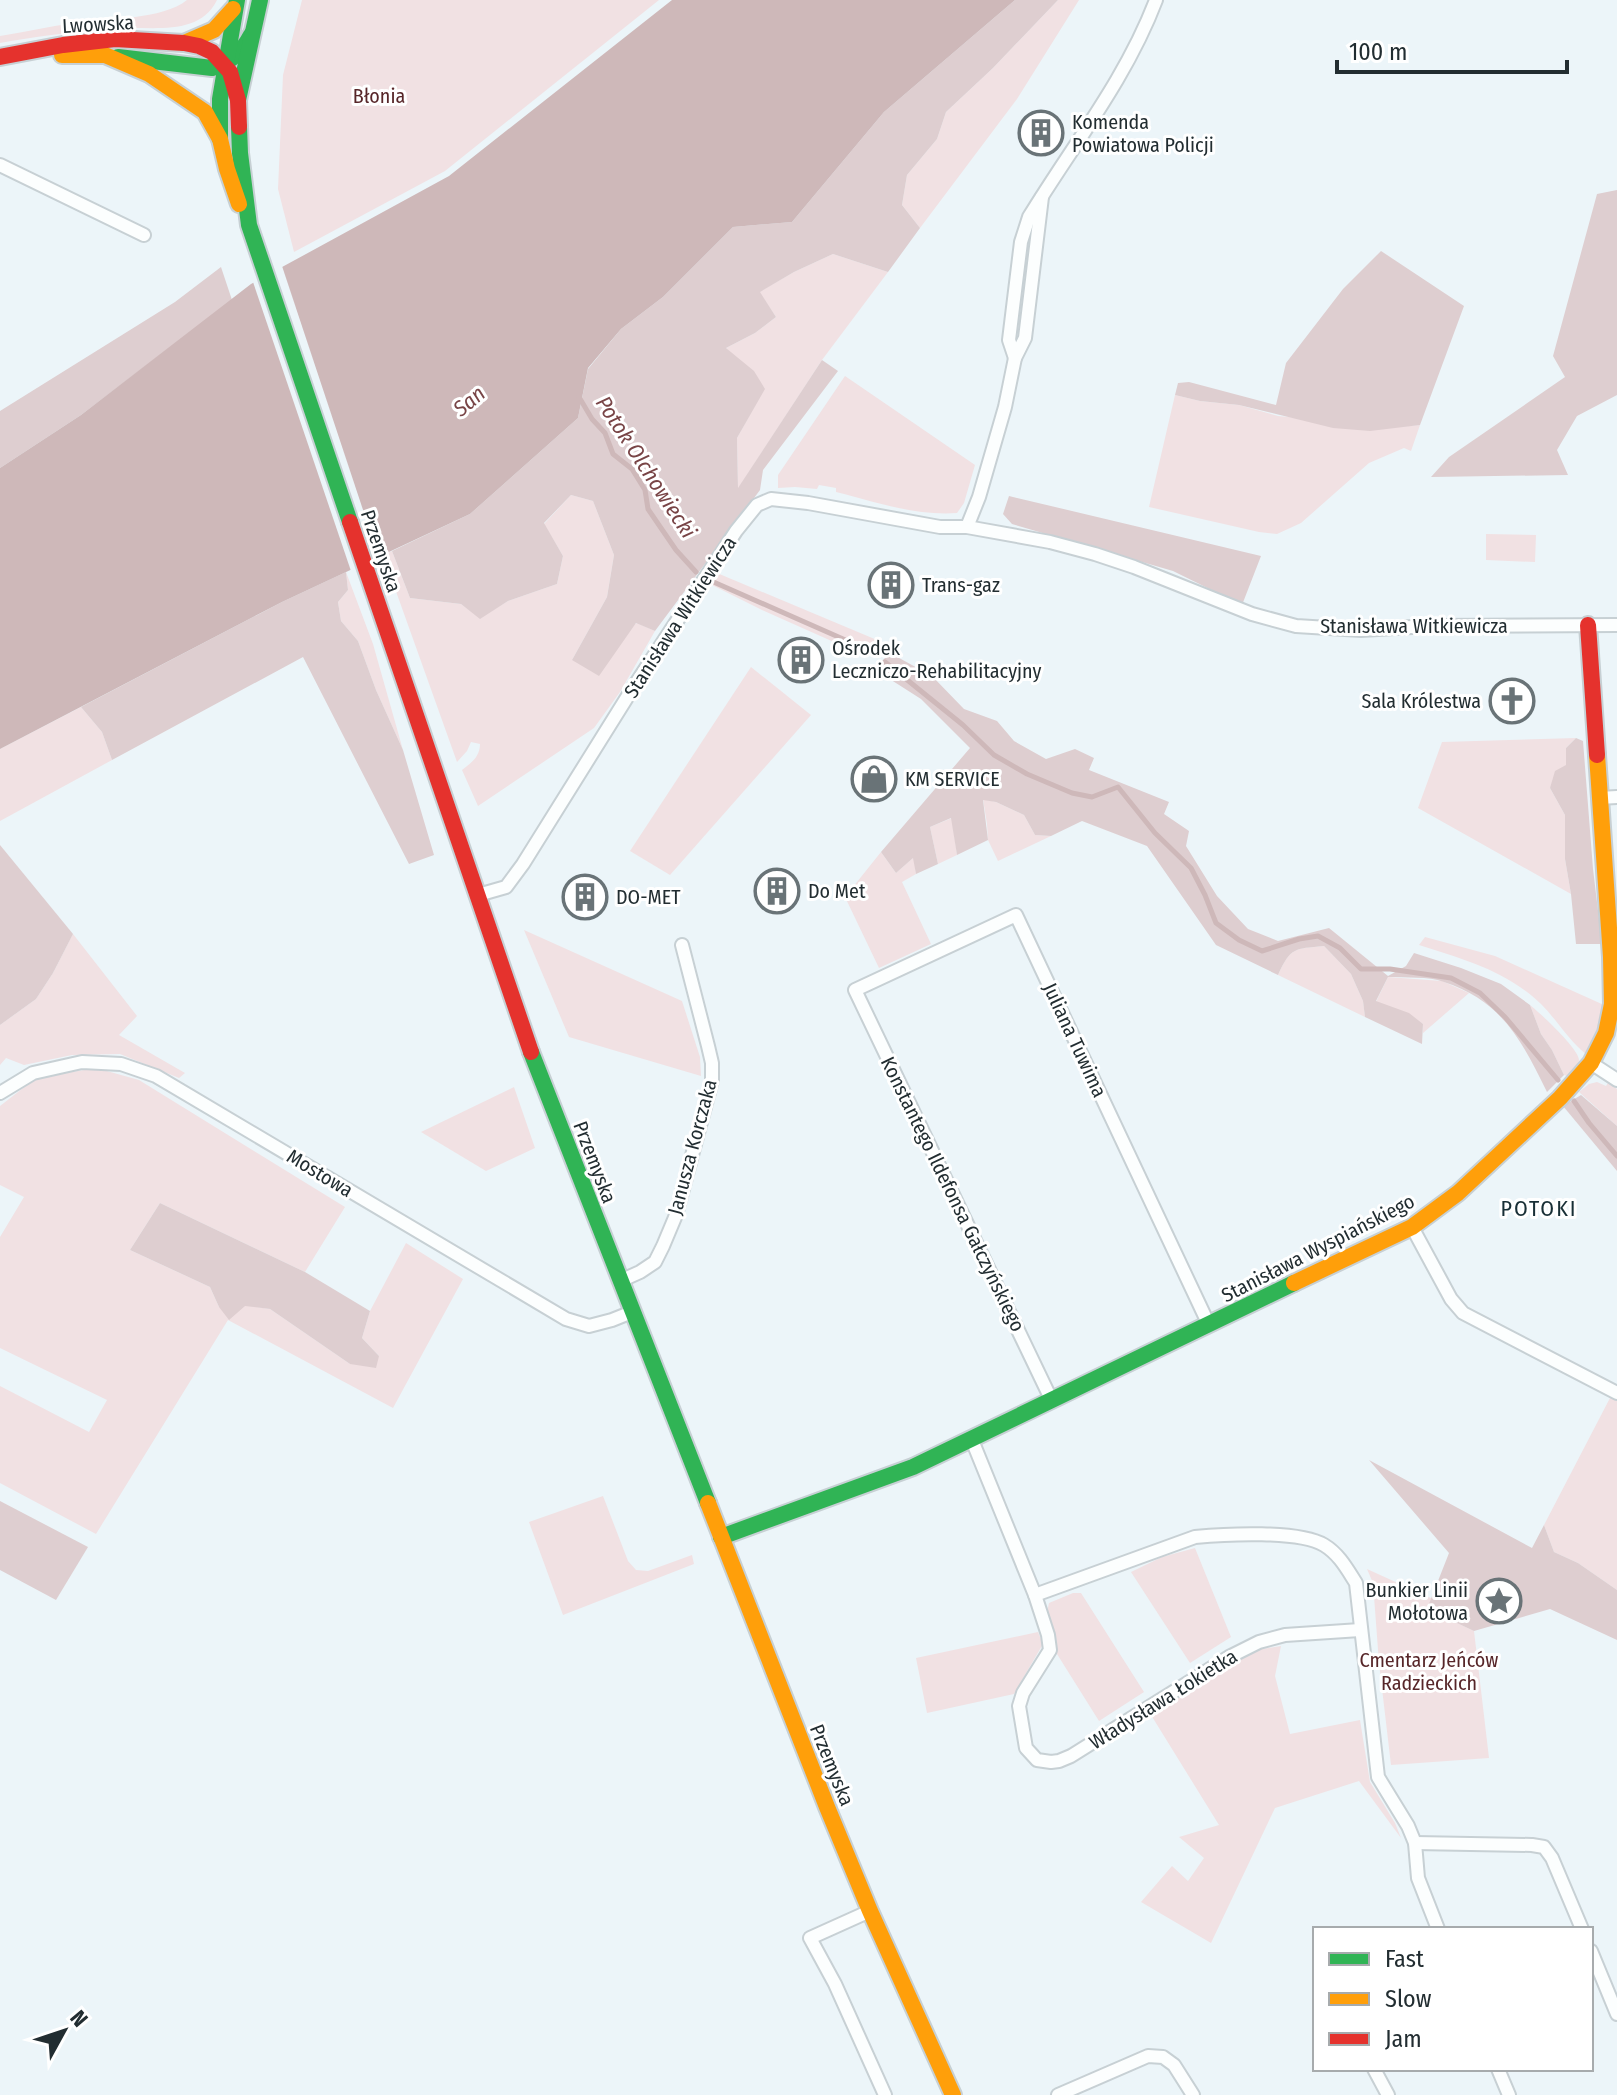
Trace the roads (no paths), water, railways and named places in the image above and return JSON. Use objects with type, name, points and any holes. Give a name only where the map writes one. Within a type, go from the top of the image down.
[{"type":"main road","name":"Przemyska","points":[[252,232],[240,153],[238,100],[260,0]]},
{"type":"main road","name":"Przemyska","points":[[236,2],[220,99],[220,139],[236,200],[252,232],[526,1040],[870,1911],[953,2095]]},
{"type":"main road","points":[[184,43],[214,30],[229,15],[236,2]]},
{"type":"main road","points":[[238,100],[234,81],[225,65],[240,53],[251,35]]},
{"type":"main road","name":"Lwowska","points":[[8,55],[115,39],[184,43],[212,52],[225,65]]},
{"type":"main road","name":"Lwowska","points":[[8,55],[105,55],[197,68],[225,65]]},
{"type":"main road","name":"Lwowska","points":[[105,55],[149,74],[178,92],[205,112],[220,139]]},
{"type":"main road","name":"Stanisława Wyspiańskiego","points":[[721,1537],[913,1467],[1412,1227],[1458,1193],[1560,1098],[1591,1063],[1606,1033],[1612,1004],[1614,958],[1599,798],[1588,625]]},
{"type":"street","points":[[967,527],[1005,407],[1015,358],[1025,338],[1043,194],[1118,79],[1156,0]]},
{"type":"street","points":[[0,165],[144,235]]},
{"type":"street","name":"Stanisława Witkiewicza","points":[[478,895],[506,887],[736,531],[757,505],[771,499],[1050,542],[1095,554],[1252,614],[1296,626],[1361,630],[1429,626],[1588,625]]},
{"type":"street","points":[[1588,625],[1617,625]]},
{"type":"street","points":[[1599,798],[1617,797]]},
{"type":"street","name":"Juliana Tuwima","points":[[855,990],[1016,915],[1209,1325]]},
{"type":"street","name":"Janusza Korczaka","points":[[620,1281],[655,1262],[663,1246],[676,1215],[712,1081],[712,1063],[682,945]]},
{"type":"street","name":"Konstantego Ildefonsa Gałczyńskiego","points":[[855,990],[1051,1399]]},
{"type":"street","name":"Mostowa","points":[[0,1093],[33,1073],[82,1062],[121,1064],[156,1076],[566,1319],[589,1326],[632,1312]]},
{"type":"street","points":[[1591,1063],[1617,1080]]},
{"type":"street","points":[[1412,1227],[1451,1299],[1463,1313],[1617,1393]]},
{"type":"street","name":"Władysława Łokietka","points":[[972,1440],[1035,1595],[1048,1635],[1050,1650],[1023,1693],[1019,1706],[1026,1748],[1037,1760],[1051,1762],[1071,1756],[1229,1657],[1259,1642],[1285,1635],[1360,1630]]},
{"type":"street","points":[[1035,1595],[1195,1537],[1302,1538],[1323,1544],[1340,1558],[1356,1583],[1378,1777],[1415,1843],[1418,1878],[1437,1927]]},
{"type":"street","points":[[1415,1843],[1544,1847],[1552,1858],[1581,1927]]},
{"type":"street","points":[[870,1911],[810,1938],[835,1984],[885,2095]]},
{"type":"street","points":[[1593,1956],[1617,2014]]},
{"type":"street","points":[[1058,2095],[1148,2056],[1163,2057],[1174,2065],[1193,2095]]},
{"type":"street","points":[[1375,2071],[1388,2095]]},
{"type":"street","points":[[1499,2071],[1509,2095]]},
{"type":"water","name":"San","points":[[672,0],[1015,0],[884,112],[792,222],[733,227],[663,297],[621,329],[588,368],[578,418],[470,514],[282,602],[0,749],[0,468],[81,415],[251,284],[449,176]]},
{"type":"waterway","name":"Potok Olchowiecki","points":[[579,397],[605,433],[613,454],[632,469],[645,490],[648,509],[676,550],[696,572]]},
{"type":"waterway","name":"Potok Olchowiecki","points":[[709,580],[868,650]]},
{"type":"waterway","name":"Potok Olchowiecki","points":[[885,662],[963,725],[994,755],[1027,774],[1072,793],[1092,797],[1118,787],[1155,833],[1191,868],[1216,923],[1239,940],[1262,951],[1318,936],[1340,948],[1361,969],[1390,969],[1451,978],[1480,993],[1505,1017],[1558,1080]]},
{"type":"waterway","points":[[1574,1101],[1617,1156]]},
{"type":"place","name":"Komenda Powiatowa Policji","points":[[1041,133]]},
{"type":"place","name":"Trans-gaz","points":[[891,585]]},
{"type":"place","name":"Ośrodek Leczniczo-Rehabilitacyjny","points":[[801,660]]},
{"type":"place","name":"Sala Królestwa","points":[[1512,701]]},
{"type":"place","name":"KM SERVICE","points":[[874,779]]},
{"type":"place","name":"Do Met","points":[[777,891]]},
{"type":"place","name":"DO-MET","points":[[585,897]]},
{"type":"place","name":"Bunkier Linii Mołotowa","points":[[1499,1601]]},
{"type":"district","name":"POTOKI","points":[[1539,1208]]},
{"type":"park label","name":"Błonia","points":[[379,96]]},
{"type":"park label","name":"Cmentarz Jeńców Radzieckich","points":[[1429,1672]]}]
